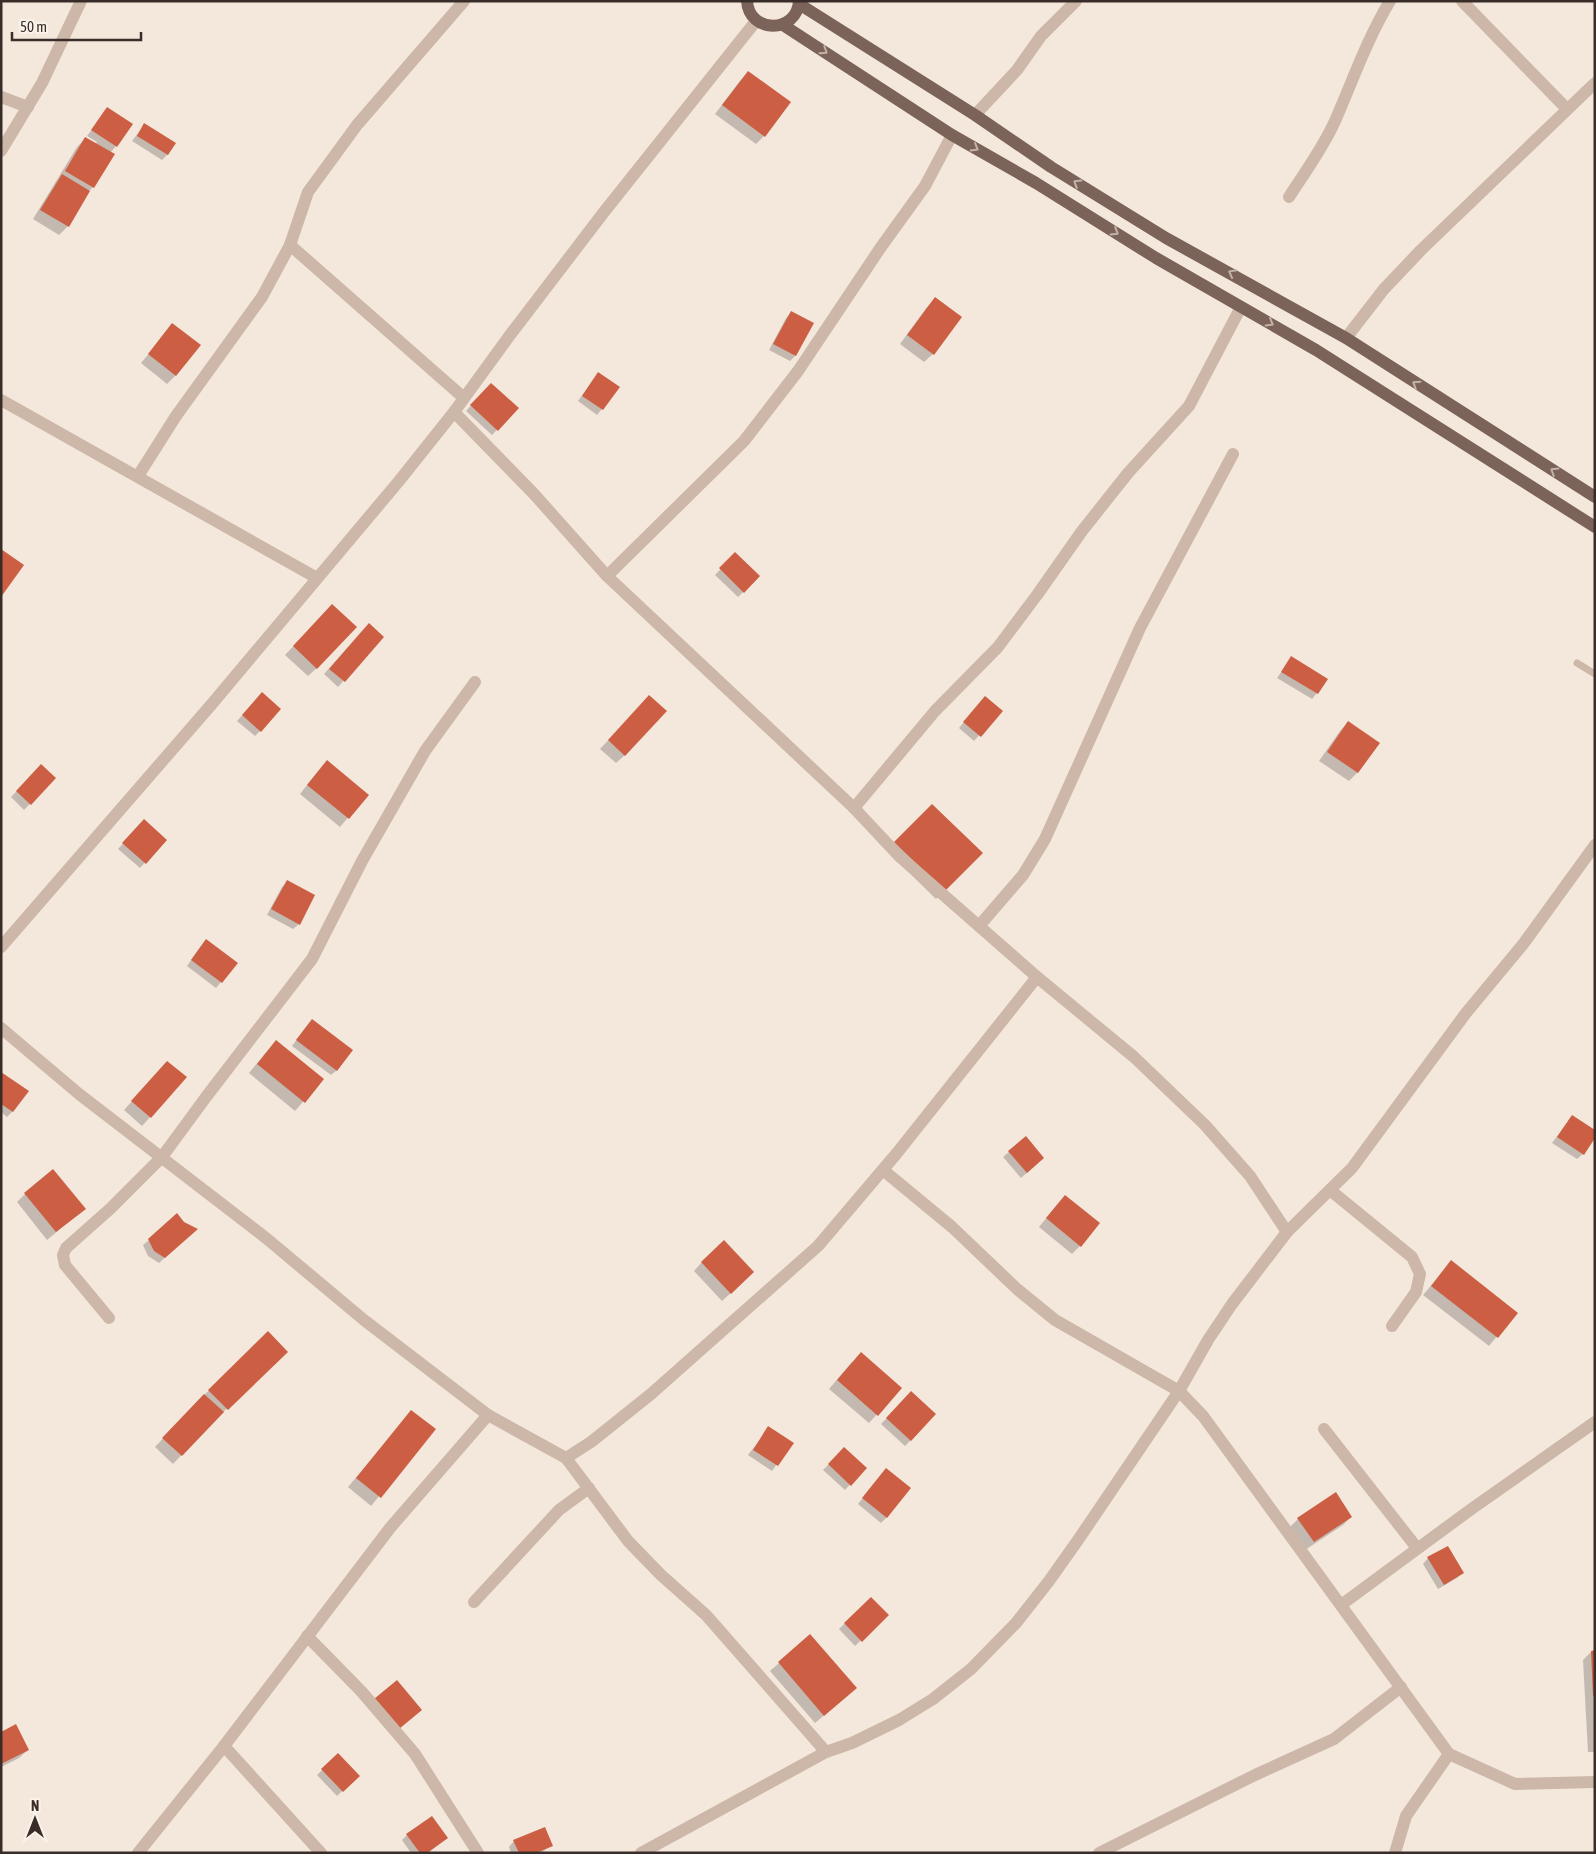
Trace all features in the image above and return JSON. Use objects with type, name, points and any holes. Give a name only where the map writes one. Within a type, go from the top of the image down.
[{"type":"main road","points":[[746,2],[756,21],[769,27],[783,25],[794,17],[799,2],[1051,167],[1166,238],[1346,338],[1594,493]]},
{"type":"main road","points":[[783,25],[952,135],[1036,183],[1156,258],[1316,350],[1595,527]]},
{"type":"street","points":[[1,151],[42,84],[81,1]]},
{"type":"street","points":[[138,476],[176,416],[262,297],[290,245],[308,192],[357,125],[464,1]]},
{"type":"street","points":[[974,115],[1017,70],[1041,36],[1076,1]]},
{"type":"street","points":[[1288,197],[1322,146],[1359,61],[1390,1]]},
{"type":"street","points":[[1462,1],[1567,109]]},
{"type":"street","points":[[1,947],[211,705],[454,412],[604,212],[756,21]]},
{"type":"street","points":[[1346,338],[1384,289],[1421,250],[1595,83]]},
{"type":"street","points":[[1,97],[28,108]]},
{"type":"street","points":[[607,576],[744,441],[798,371],[925,186],[952,135]]},
{"type":"street","points":[[290,245],[464,398]]},
{"type":"street","points":[[854,808],[935,711],[998,647],[1082,531],[1128,473],[1189,406],[1241,307]]},
{"type":"street","points":[[1,400],[317,578]]},
{"type":"street","points":[[454,412],[534,494],[607,576],[854,808],[899,856],[1037,978],[1134,1057],[1206,1125],[1250,1176],[1287,1232]]},
{"type":"street","points":[[979,926],[1023,875],[1045,839],[1140,628],[1233,454]]},
{"type":"street","points":[[109,1318],[65,1265],[63,1255],[66,1248],[111,1208],[162,1157],[312,959],[362,861],[425,751],[475,682]]},
{"type":"street","points":[[641,1853],[826,1752],[852,1743],[899,1720],[933,1699],[971,1669],[1016,1623],[1049,1581],[1180,1391],[1208,1340],[1232,1304],[1287,1232],[1352,1168],[1466,1013],[1524,943],[1595,846]]},
{"type":"street","points":[[566,1458],[591,1442],[651,1394],[811,1252],[856,1204],[1037,978]]},
{"type":"street","points":[[1,1028],[79,1094],[266,1238],[364,1320],[488,1415],[566,1458],[628,1541],[661,1575],[706,1615],[826,1752]]},
{"type":"street","points":[[883,1170],[952,1227],[1017,1289],[1055,1320],[1180,1391],[1203,1416],[1449,1754],[1515,1784],[1595,1782]]},
{"type":"street","points":[[1330,1190],[1412,1257],[1420,1274],[1416,1292],[1392,1326]]},
{"type":"street","points":[[138,1853],[224,1746],[390,1528],[488,1415]]},
{"type":"street","points":[[1341,1604],[1595,1422]]},
{"type":"street","points":[[1324,1429],[1417,1548]]},
{"type":"street","points":[[474,1602],[559,1510],[589,1488]]},
{"type":"street","points":[[307,1636],[361,1691],[415,1754],[478,1853]]},
{"type":"street","points":[[1099,1853],[1255,1775],[1334,1739],[1401,1686]]},
{"type":"street","points":[[224,1746],[321,1853]]},
{"type":"street","points":[[1395,1853],[1406,1816],[1449,1754]]},
{"type":"lane","points":[[1577,663],[1595,674]]},
{"type":"building","points":[[748,71],[791,102],[765,137],[722,105]]},
{"type":"building","points":[[107,107],[133,124],[117,147],[91,130]]},
{"type":"building","points":[[144,123],[176,143],[168,155],[137,136]]},
{"type":"building","points":[[85,137],[115,154],[94,188],[65,171]]},
{"type":"building","points":[[62,174],[90,191],[69,227],[40,210]]},
{"type":"building","points":[[935,297],[962,317],[934,355],[907,335]]},
{"type":"building","points":[[791,311],[814,323],[796,356],[773,344]]},
{"type":"building","points":[[172,323],[201,345],[176,376],[148,354]]},
{"type":"building","points":[[598,372],[620,387],[603,410],[582,396]]},
{"type":"building","points":[[491,383],[519,408],[498,431],[470,405]]},
{"type":"building","points":[[1,549],[24,565],[1,597]]},
{"type":"building","points":[[735,552],[760,576],[744,593],[719,568]]},
{"type":"building","points":[[332,604],[357,627],[317,669],[293,646]]},
{"type":"building","points":[[369,623],[384,637],[345,682],[329,669]]},
{"type":"building","points":[[1291,656],[1328,679],[1318,694],[1281,672]]},
{"type":"building","points":[[262,692],[281,709],[261,732],[242,715]]},
{"type":"building","points":[[649,695],[667,711],[625,756],[608,740]]},
{"type":"building","points":[[985,696],[1003,711],[981,737],[963,722]]},
{"type":"building","points":[[1348,721],[1380,743],[1358,773],[1327,752]]},
{"type":"building","points":[[327,760],[369,795],[349,819],[307,785]]},
{"type":"building","points":[[41,764],[56,778],[31,805],[16,791]]},
{"type":"building","points":[[932,804],[983,853],[945,891],[894,842]]},
{"type":"building","points":[[144,819],[167,840],[146,864],[122,843]]},
{"type":"building","points":[[287,880],[315,895],[300,925],[271,909]]},
{"type":"building","points":[[206,939],[238,963],[222,983],[191,960]]},
{"type":"building","points":[[312,1019],[353,1050],[337,1071],[296,1040]]},
{"type":"building","points":[[276,1040],[324,1079],[305,1103],[257,1064]]},
{"type":"building","points":[[167,1061],[187,1077],[151,1118],[131,1101]]},
{"type":"building","points":[[1,1072],[29,1091],[13,1112],[1,1104]]},
{"type":"building","points":[[1572,1115],[1595,1130],[1595,1138],[1584,1155],[1557,1137]]},
{"type":"building","points":[[1026,1136],[1044,1158],[1027,1173],[1008,1151]]},
{"type":"building","points":[[53,1169],[86,1209],[56,1232],[24,1193]]},
{"type":"building","points":[[1065,1195],[1100,1223],[1081,1247],[1046,1218]]},
{"type":"building","points":[[177,1213],[184,1222],[198,1229],[165,1258],[154,1251],[148,1239]]},
{"type":"building","points":[[724,1240],[754,1272],[731,1294],[701,1262]]},
{"type":"building","points":[[1451,1260],[1518,1313],[1498,1338],[1431,1286]]},
{"type":"building","points":[[268,1331],[288,1352],[228,1410],[208,1390]]},
{"type":"building","points":[[861,1352],[902,1388],[878,1416],[837,1380]]},
{"type":"building","points":[[911,1391],[936,1414],[911,1441],[886,1418]]},
{"type":"building","points":[[204,1394],[224,1412],[182,1456],[162,1438]]},
{"type":"building","points":[[411,1410],[436,1429],[381,1498],[356,1478]]},
{"type":"building","points":[[768,1426],[794,1443],[778,1466],[753,1450]]},
{"type":"building","points":[[844,1447],[867,1468],[851,1486],[828,1464]]},
{"type":"building","points":[[886,1468],[911,1488],[887,1518],[862,1498]]},
{"type":"building","points":[[1336,1492],[1352,1517],[1314,1542],[1297,1518]]},
{"type":"building","points":[[1448,1546],[1464,1573],[1444,1585],[1427,1557]]},
{"type":"building","points":[[871,1597],[889,1615],[862,1642],[844,1623]]},
{"type":"building","points":[[810,1634],[857,1688],[824,1716],[778,1662]]},
{"type":"building","points":[[1595,1650],[1595,1696],[1593,1696],[1591,1651]]},
{"type":"building","points":[[397,1680],[422,1710],[399,1729],[374,1699]]},
{"type":"building","points":[[16,1724],[29,1750],[1,1764],[1,1732]]},
{"type":"building","points":[[338,1753],[360,1776],[343,1792],[321,1769]]},
{"type":"building","points":[[432,1816],[448,1838],[427,1853],[420,1853],[406,1834]]},
{"type":"building","points":[[545,1827],[553,1846],[536,1853],[519,1853],[513,1840]]}]
